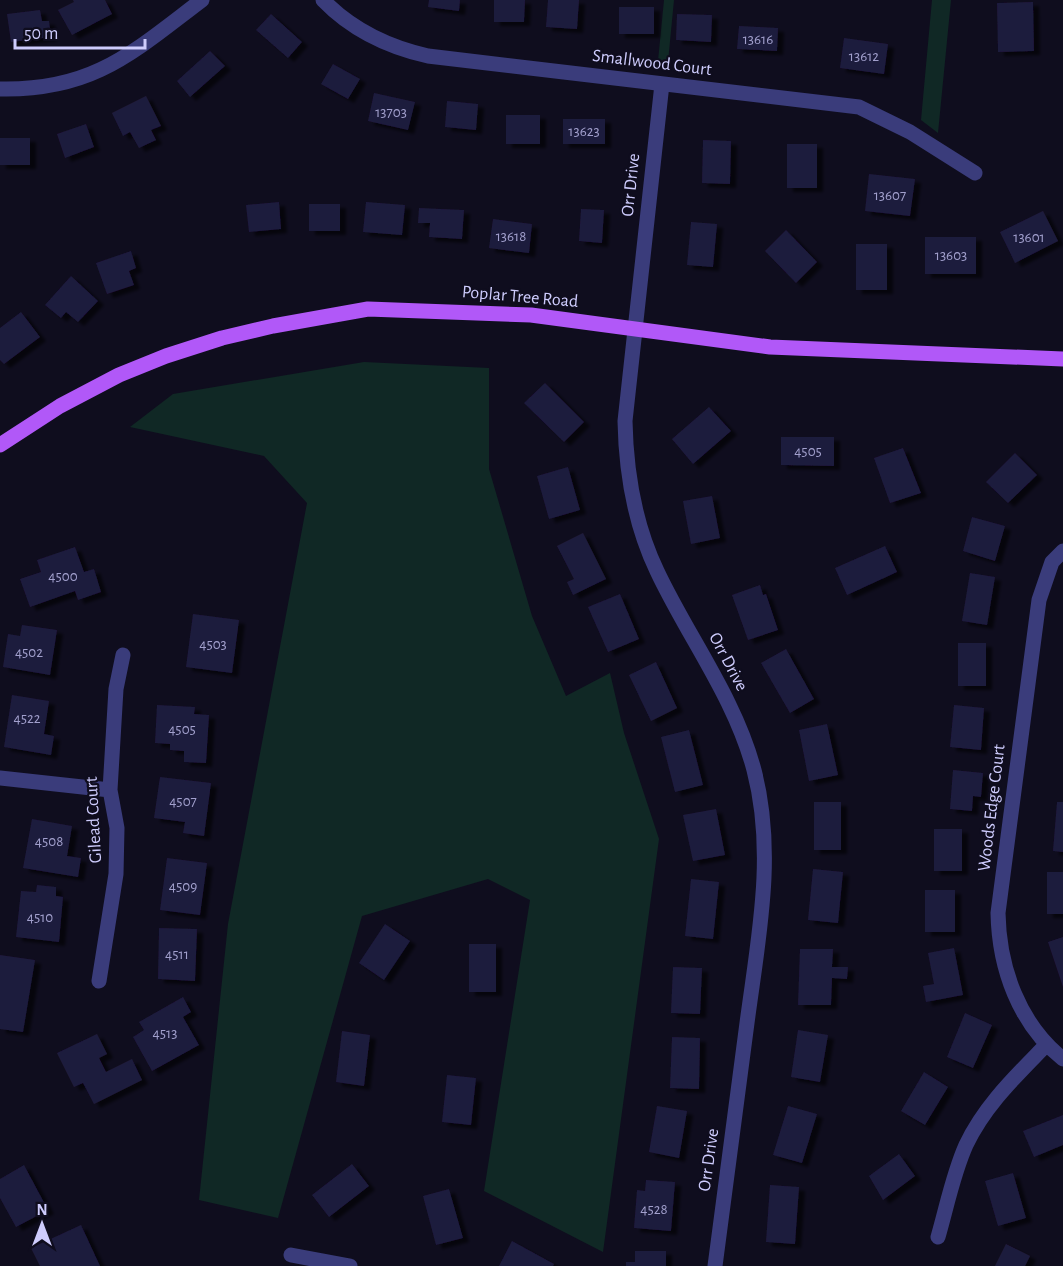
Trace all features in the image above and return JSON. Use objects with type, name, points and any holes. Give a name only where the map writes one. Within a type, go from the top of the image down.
[{"type":"main road","name":"Poplar Tree Road","points":[[0,445],[60,406],[119,375],[166,356],[222,338],[320,316],[368,309],[478,311],[635,327],[770,347],[1063,359]]},
{"type":"street","points":[[0,89],[58,86],[110,67],[134,52],[202,0]]},
{"type":"street","name":"Smallwood Court","points":[[323,0],[348,22],[367,34],[408,51],[859,107],[910,132],[975,172]]},
{"type":"street","name":"Orr Drive","points":[[662,84],[625,421],[628,472],[634,506],[656,570],[731,708],[746,742],[760,797],[766,850],[758,942],[715,1266]]},
{"type":"street","name":"Woods Edge Court","points":[[1063,550],[1052,562],[1039,600],[999,913],[1000,946],[1008,978],[1021,1006],[1047,1045],[1063,1059]]},
{"type":"street","name":"Gilead Court","points":[[99,981],[117,874],[117,828],[110,790],[116,689],[123,655]]},
{"type":"street","points":[[0,778],[110,790]]},
{"type":"street","points":[[938,1237],[958,1166],[974,1130],[1002,1091],[1047,1045]]},
{"type":"street","points":[[291,1255],[339,1265]]},
{"type":"green space","points":[[664,0],[674,0],[668,62],[658,61]]},
{"type":"green space","points":[[932,0],[951,0],[938,133],[921,120]]},
{"type":"green space","points":[[364,362],[489,368],[489,469],[532,616],[566,696],[610,673],[624,733],[659,839],[603,1252],[484,1191],[530,900],[488,879],[362,916],[278,1218],[199,1200],[228,924],[307,503],[264,456],[130,427],[173,394]]},
{"type":"building","points":[[73,0],[105,0],[112,14],[72,35],[58,10],[74,2]]},
{"type":"building","points":[[429,0],[460,0],[459,11],[428,7]]},
{"type":"building","points":[[494,0],[525,0],[524,22],[494,22]]},
{"type":"building","points":[[548,0],[579,0],[577,29],[546,27]]},
{"type":"building","points":[[1033,2],[1034,51],[998,52],[997,3]]},
{"type":"building","points":[[619,7],[654,7],[654,34],[619,34]]},
{"type":"building","points":[[40,10],[42,21],[49,21],[51,37],[11,42],[7,14]]},
{"type":"building","points":[[271,14],[302,42],[288,58],[256,30]]},
{"type":"building","points":[[677,14],[712,15],[711,42],[676,40]]},
{"type":"building","points":[[739,26],[778,28],[777,51],[737,49]]},
{"type":"building","points":[[844,38],[888,44],[884,74],[840,68]]},
{"type":"building","points":[[210,51],[225,66],[190,97],[177,81]]},
{"type":"building","points":[[333,64],[360,79],[348,99],[321,84]]},
{"type":"building","points":[[374,93],[415,102],[408,130],[368,121]]},
{"type":"building","points":[[146,96],[161,126],[151,130],[156,140],[139,148],[130,132],[123,136],[112,113]]},
{"type":"building","points":[[447,101],[478,104],[476,130],[445,127]]},
{"type":"building","points":[[506,115],[540,115],[540,144],[506,144]]},
{"type":"building","points":[[563,119],[605,119],[605,144],[563,144]]},
{"type":"building","points":[[86,124],[94,147],[65,158],[57,134]]},
{"type":"building","points":[[0,138],[30,138],[30,165],[0,165]]},
{"type":"building","points":[[703,140],[731,141],[730,184],[702,183]]},
{"type":"building","points":[[787,144],[817,144],[817,188],[787,188]]},
{"type":"building","points":[[869,174],[915,179],[910,216],[865,211]]},
{"type":"building","points":[[279,202],[281,229],[249,232],[246,205]]},
{"type":"building","points":[[366,202],[405,205],[402,235],[363,232]]},
{"type":"building","points":[[309,204],[340,204],[340,231],[309,231]]},
{"type":"building","points":[[419,208],[464,210],[462,239],[429,237],[430,223],[418,223]]},
{"type":"building","points":[[581,209],[604,210],[602,243],[579,241]]},
{"type":"building","points":[[1043,211],[1058,241],[1015,263],[1000,232]]},
{"type":"building","points":[[493,219],[532,224],[529,253],[489,248]]},
{"type":"building","points":[[691,222],[717,224],[713,267],[687,265]]},
{"type":"building","points":[[786,230],[817,262],[796,283],[765,251]]},
{"type":"building","points":[[925,237],[976,237],[976,274],[925,274]]},
{"type":"building","points":[[856,244],[887,244],[887,290],[856,290]]},
{"type":"building","points":[[131,251],[136,268],[129,271],[134,285],[107,294],[96,263]]},
{"type":"building","points":[[71,276],[98,301],[78,322],[66,312],[61,318],[45,305]]},
{"type":"building","points":[[21,312],[40,337],[4,364],[0,360],[0,328]]},
{"type":"building","points":[[545,383],[584,422],[564,442],[524,403]]},
{"type":"building","points":[[709,407],[731,431],[693,464],[672,439]]},
{"type":"building","points":[[781,437],[834,437],[834,466],[781,465]]},
{"type":"building","points":[[903,448],[921,493],[890,503],[874,458]]},
{"type":"building","points":[[1015,453],[1037,475],[1008,503],[986,482]]},
{"type":"building","points":[[568,467],[580,510],[549,519],[537,476]]},
{"type":"building","points":[[712,496],[720,538],[691,544],[683,501]]},
{"type":"building","points":[[972,517],[1005,526],[995,561],[963,551]]},
{"type":"building","points":[[583,533],[606,579],[573,595],[567,582],[574,579],[557,546]]},
{"type":"building","points":[[885,546],[897,572],[847,595],[835,568]]},
{"type":"building","points":[[75,547],[84,572],[94,569],[101,592],[78,600],[75,591],[30,607],[20,579],[41,572],[37,560]]},
{"type":"building","points":[[970,573],[995,577],[987,625],[962,621]]},
{"type":"building","points":[[760,585],[763,595],[766,594],[778,630],[748,640],[732,595]]},
{"type":"building","points":[[620,594],[639,639],[608,652],[588,607]]},
{"type":"building","points":[[193,614],[239,620],[232,673],[186,667]]},
{"type":"building","points":[[22,625],[57,630],[50,675],[3,667],[8,634],[20,636]]},
{"type":"building","points":[[958,643],[986,643],[986,686],[958,686]]},
{"type":"building","points":[[786,649],[814,699],[790,713],[761,663]]},
{"type":"building","points":[[656,662],[677,708],[651,721],[629,675]]},
{"type":"building","points":[[12,695],[49,701],[44,734],[54,736],[51,755],[4,747]]},
{"type":"building","points":[[157,705],[195,707],[194,714],[209,715],[206,763],[184,762],[184,751],[170,750],[170,744],[155,743]]},
{"type":"building","points":[[954,705],[984,708],[981,750],[950,747]]},
{"type":"building","points":[[827,724],[838,775],[809,781],[799,730]]},
{"type":"building","points":[[689,730],[703,785],[675,792],[661,737]]},
{"type":"building","points":[[953,770],[983,773],[981,797],[973,796],[972,811],[950,809]]},
{"type":"building","points":[[160,777],[211,783],[204,836],[183,833],[185,822],[154,818]]},
{"type":"building","points":[[814,802],[841,802],[841,850],[814,850]]},
{"type":"building","points":[[1057,802],[1063,802],[1063,852],[1053,851]]},
{"type":"building","points":[[716,809],[725,855],[693,861],[683,815]]},
{"type":"building","points":[[32,819],[72,826],[67,856],[81,858],[78,877],[23,868]]},
{"type":"building","points":[[934,829],[962,829],[962,871],[934,871]]},
{"type":"building","points":[[167,858],[207,863],[200,915],[160,910]]},
{"type":"building","points":[[813,869],[843,872],[838,923],[808,920]]},
{"type":"building","points":[[1047,872],[1063,872],[1063,914],[1047,914]]},
{"type":"building","points":[[691,879],[719,882],[713,939],[685,936]]},
{"type":"building","points":[[37,885],[56,887],[56,896],[63,897],[59,942],[16,937],[21,891],[36,892]]},
{"type":"building","points":[[925,890],[955,890],[955,932],[925,932]]},
{"type":"building","points":[[385,924],[410,941],[384,980],[359,963]]},
{"type":"building","points":[[159,928],[197,929],[195,981],[158,979]]},
{"type":"building","points":[[1063,937],[1063,987],[1048,942]]},
{"type":"building","points":[[469,944],[496,944],[496,992],[469,992]]},
{"type":"building","points":[[954,948],[963,995],[926,1002],[923,986],[934,984],[928,953]]},
{"type":"building","points":[[800,949],[833,949],[832,967],[848,967],[847,979],[832,978],[831,1005],[798,1005]]},
{"type":"building","points":[[0,955],[35,960],[23,1032],[0,1029]]},
{"type":"building","points":[[673,967],[702,968],[700,1014],[671,1013]]},
{"type":"building","points":[[183,997],[191,1012],[183,1017],[199,1045],[152,1071],[133,1037],[144,1030],[139,1022]]},
{"type":"building","points":[[965,1013],[992,1025],[973,1068],[947,1057]]},
{"type":"building","points":[[798,1030],[828,1035],[820,1082],[791,1077]]},
{"type":"building","points":[[342,1031],[370,1035],[364,1086],[336,1082]]},
{"type":"building","points":[[97,1034],[107,1054],[99,1058],[106,1072],[132,1059],[142,1080],[94,1104],[83,1083],[74,1087],[57,1053]]},
{"type":"building","points":[[672,1037],[700,1038],[699,1089],[670,1088]]},
{"type":"building","points":[[924,1072],[948,1087],[925,1125],[901,1111]]},
{"type":"building","points":[[447,1075],[476,1078],[471,1125],[442,1122]]},
{"type":"building","points":[[657,1106],[687,1111],[679,1158],[649,1152]]},
{"type":"building","points":[[788,1106],[817,1114],[802,1163],[773,1155]]},
{"type":"building","points":[[1063,1115],[1063,1145],[1034,1157],[1023,1131]]},
{"type":"building","points":[[899,1154],[915,1176],[883,1200],[869,1176]]},
{"type":"building","points":[[352,1164],[369,1186],[329,1217],[312,1195]]},
{"type":"building","points":[[24,1165],[48,1210],[16,1227],[0,1198],[0,1179]]},
{"type":"building","points":[[1013,1173],[1026,1218],[998,1226],[985,1181]]},
{"type":"building","points":[[646,1180],[675,1182],[671,1231],[634,1228],[637,1190],[645,1191]]},
{"type":"building","points":[[770,1185],[799,1187],[795,1244],[766,1242]]},
{"type":"building","points":[[449,1189],[463,1238],[436,1245],[423,1196]]},
{"type":"building","points":[[81,1225],[100,1266],[40,1266],[31,1248]]},
{"type":"building","points":[[512,1241],[554,1264],[553,1266],[499,1266]]},
{"type":"building","points":[[1006,1244],[1030,1256],[1025,1266],[995,1266]]},
{"type":"building","points":[[635,1251],[666,1251],[666,1266],[626,1266],[626,1262],[635,1262]]}]
